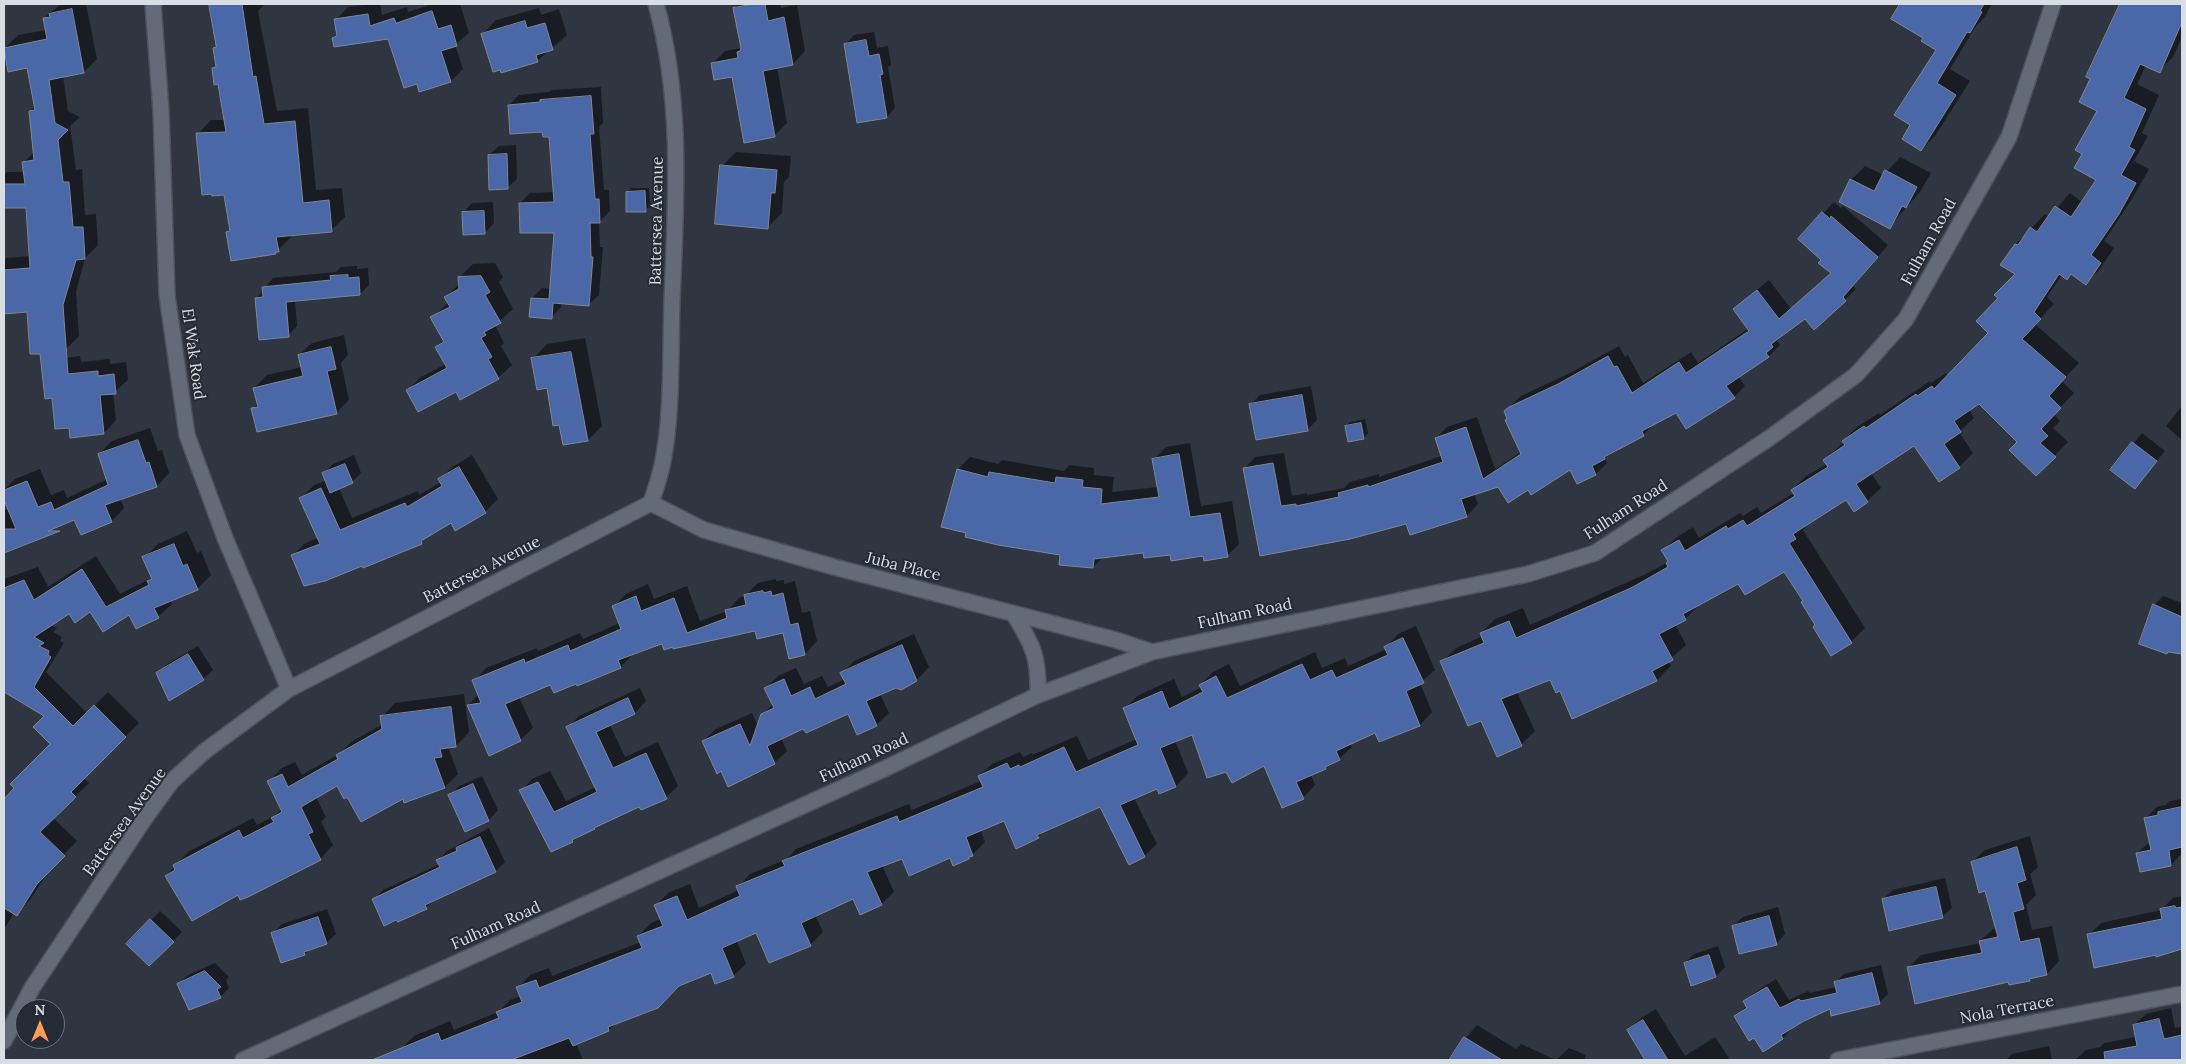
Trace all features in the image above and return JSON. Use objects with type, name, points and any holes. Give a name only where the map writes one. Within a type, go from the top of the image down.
[{"type":"street","name":"El Wak Road","points":[[153,4],[161,111],[168,295],[187,435],[224,538],[289,689]]},
{"type":"street","name":"Battersea Avenue","points":[[4,1041],[32,988],[145,818],[172,781],[205,751],[289,689],[651,503],[662,466],[668,414],[677,174],[674,92],[663,28],[656,4]]},
{"type":"street","name":"Fulham Road","points":[[243,1060],[886,768],[1038,695],[1152,652],[1528,574],[1595,553],[1768,439],[1856,375],[1906,319],[2009,137],[2052,4]]},
{"type":"street","name":"Juba Place","points":[[651,503],[704,530],[834,567],[1116,640],[1152,652]]},
{"type":"street","points":[[1013,613],[1032,644],[1037,660],[1038,695]]},
{"type":"street","name":"Nola Terrace","points":[[1838,1060],[2182,994]]},
{"type":"building","points":[[209,4],[242,4],[253,77],[256,76],[264,124],[295,121],[303,203],[329,200],[332,232],[276,237],[279,252],[275,252],[276,254],[231,261],[226,232],[230,231],[224,195],[202,195],[196,133],[226,132],[218,84],[214,85],[212,68],[216,67],[213,48],[216,47]]},
{"type":"building","points":[[765,4],[768,21],[784,17],[793,65],[763,71],[775,137],[744,143],[732,77],[714,80],[711,63],[738,58],[737,52],[741,48],[733,8]]},
{"type":"building","points":[[1900,4],[1984,4],[1980,11],[1982,12],[1970,33],[1967,32],[1937,83],[1956,95],[1921,151],[1902,139],[1910,125],[1894,115],[1936,50],[1921,41],[1923,38],[1891,19]]},
{"type":"building","points":[[2120,4],[2182,4],[2182,22],[2160,73],[2140,64],[2124,98],[2146,109],[2129,147],[2135,150],[2121,175],[2136,183],[2119,214],[2091,255],[2101,263],[2086,285],[2071,274],[2067,280],[2059,274],[2034,312],[2041,319],[2022,339],[2066,377],[2049,396],[2061,408],[2041,429],[2048,436],[2040,443],[2056,457],[2036,476],[2009,450],[2017,442],[1979,404],[1954,421],[1961,432],[1944,444],[1960,468],[1939,482],[1914,446],[1856,484],[1868,502],[1854,512],[1846,500],[1793,534],[1796,539],[1789,543],[1852,643],[1831,656],[1813,627],[1815,625],[1801,602],[1803,601],[1784,572],[1745,595],[1738,584],[1683,614],[1686,620],[1659,634],[1673,660],[1652,671],[1657,681],[1572,719],[1560,691],[1556,693],[1550,680],[1501,699],[1522,746],[1497,757],[1481,721],[1468,726],[1440,661],[1484,643],[1480,633],[1509,621],[1516,638],[1631,588],[1668,567],[1666,563],[1668,561],[1661,550],[1679,540],[1685,551],[1726,526],[1728,529],[1743,520],[1747,526],[1795,496],[1791,490],[1828,467],[1823,460],[1845,445],[1842,441],[1864,426],[1866,428],[1916,394],[1917,396],[1932,386],[1934,389],[1988,333],[1976,321],[1998,298],[1994,295],[2015,274],[2000,265],[2015,244],[2018,245],[2030,227],[2037,232],[2055,206],[2071,217],[2096,180],[2074,168],[2082,154],[2075,150],[2097,111],[2079,102],[2090,79],[2086,77]]},
{"type":"building","points":[[72,9],[84,73],[49,80],[55,123],[68,130],[58,140],[63,182],[69,182],[73,227],[83,227],[85,259],[76,260],[63,305],[68,374],[98,371],[98,376],[114,374],[116,394],[100,395],[104,434],[70,438],[69,428],[55,429],[52,398],[45,399],[40,354],[30,354],[27,312],[4,314],[4,270],[30,268],[26,208],[4,208],[4,184],[25,184],[22,162],[34,160],[29,111],[35,110],[27,68],[8,72],[4,48],[47,39],[43,18],[50,17],[49,14]]},
{"type":"building","points":[[432,11],[438,29],[451,25],[457,46],[441,51],[451,82],[419,92],[417,84],[404,88],[388,39],[334,47],[332,38],[337,36],[334,19],[368,14],[370,26],[394,18],[396,23]]},
{"type":"building","points":[[525,21],[527,28],[545,23],[553,50],[536,55],[538,62],[501,73],[500,70],[493,72],[481,34]]},
{"type":"building","points":[[866,40],[869,56],[879,54],[883,74],[880,75],[887,118],[857,123],[844,44]]},
{"type":"building","points":[[591,96],[594,134],[590,134],[595,199],[599,199],[600,223],[590,223],[591,257],[593,257],[589,306],[553,303],[552,319],[529,317],[531,298],[549,299],[554,233],[520,233],[519,203],[554,202],[549,137],[543,137],[542,132],[510,134],[508,105],[540,102],[540,100]]},
{"type":"building","points":[[507,154],[508,189],[489,190],[488,155]]},
{"type":"building","points":[[720,165],[777,170],[775,193],[771,193],[768,229],[715,224]]},
{"type":"building","points":[[1885,170],[1917,187],[1906,208],[1902,206],[1890,229],[1839,202],[1850,179],[1874,191]]},
{"type":"building","points":[[645,191],[646,212],[626,212],[626,192]]},
{"type":"building","points":[[484,211],[485,234],[463,235],[462,212]]},
{"type":"building","points":[[1822,212],[1830,219],[1831,216],[1878,257],[1843,297],[1846,301],[1814,330],[1805,319],[1771,344],[1773,347],[1766,353],[1769,357],[1726,386],[1735,398],[1686,429],[1676,413],[1642,431],[1644,436],[1604,457],[1605,459],[1592,466],[1596,475],[1577,484],[1570,470],[1531,495],[1528,490],[1508,503],[1498,487],[1461,499],[1467,517],[1410,535],[1406,524],[1350,539],[1260,556],[1243,468],[1273,463],[1281,506],[1296,504],[1296,506],[1339,497],[1338,493],[1368,485],[1368,487],[1443,462],[1435,438],[1466,427],[1483,479],[1521,454],[1505,420],[1507,419],[1504,411],[1509,407],[1558,384],[1608,356],[1614,367],[1617,366],[1632,393],[1679,362],[1686,373],[1749,331],[1733,309],[1757,290],[1779,319],[1831,273],[1818,263],[1821,260],[1798,239]]},
{"type":"building","points":[[348,275],[348,278],[359,277],[360,295],[286,302],[289,337],[259,340],[255,298],[263,297],[262,287],[331,280],[330,276]]},
{"type":"building","points":[[481,276],[490,292],[485,295],[501,323],[484,332],[486,335],[481,338],[492,357],[488,359],[499,379],[460,400],[456,392],[418,412],[406,390],[447,368],[435,347],[444,342],[430,317],[450,307],[444,297],[459,289],[458,277]]},
{"type":"building","points":[[331,347],[336,369],[327,371],[337,414],[257,432],[251,408],[258,407],[253,388],[303,376],[298,355]]},
{"type":"building","points":[[571,352],[588,441],[563,445],[559,425],[553,426],[547,388],[537,390],[531,358]]},
{"type":"building","points":[[1302,395],[1308,431],[1256,440],[1249,404]]},
{"type":"building","points":[[1361,423],[1364,439],[1348,442],[1345,426]]},
{"type":"building","points":[[138,440],[146,463],[149,462],[157,487],[105,505],[112,522],[81,535],[74,520],[48,531],[60,531],[4,553],[4,529],[16,529],[4,500],[4,490],[27,481],[38,507],[51,502],[54,510],[108,485],[98,454]]},
{"type":"building","points":[[2132,442],[2157,461],[2135,489],[2110,470]]},
{"type":"building","points":[[1179,454],[1190,517],[1220,513],[1228,557],[1204,561],[1203,556],[1171,561],[1170,555],[1144,558],[1143,553],[1094,559],[1093,568],[1059,565],[1060,555],[998,545],[965,537],[966,533],[941,527],[957,469],[988,477],[989,472],[1055,483],[1056,477],[1083,480],[1082,487],[1102,489],[1101,504],[1159,497],[1152,459]]},
{"type":"building","points":[[345,464],[353,483],[330,493],[322,473]]},
{"type":"building","points":[[459,467],[486,513],[455,531],[451,523],[421,541],[422,544],[363,568],[362,566],[325,581],[304,586],[291,555],[320,544],[299,498],[321,488],[340,530],[405,503],[407,507],[442,486],[438,479]]},
{"type":"building","points":[[174,544],[183,566],[187,564],[198,590],[154,608],[159,618],[136,629],[129,615],[103,632],[90,612],[75,623],[69,614],[34,637],[44,643],[39,646],[49,651],[48,655],[51,657],[34,687],[73,726],[94,705],[126,737],[71,792],[76,797],[40,832],[65,856],[37,884],[17,916],[4,908],[4,799],[14,788],[10,784],[50,744],[33,727],[44,716],[4,692],[4,588],[24,580],[34,600],[82,569],[106,607],[149,585],[147,581],[152,579],[142,557]]},
{"type":"building","points":[[763,591],[764,593],[771,591],[772,596],[783,593],[790,625],[798,623],[805,655],[789,659],[783,633],[757,639],[755,631],[664,650],[662,644],[618,660],[621,668],[577,686],[576,684],[554,693],[550,685],[505,704],[521,741],[489,756],[467,705],[481,703],[472,680],[524,659],[525,663],[568,645],[570,651],[621,629],[612,606],[636,596],[641,611],[674,598],[687,633],[727,618],[725,610],[746,605],[744,595]]},
{"type":"building","points":[[2153,604],[2182,617],[2182,654],[2168,652],[2167,654],[2139,644]]},
{"type":"building","points":[[1403,638],[1424,683],[1406,691],[1420,726],[1379,742],[1375,733],[1336,751],[1340,760],[1325,767],[1326,769],[1296,782],[1304,799],[1282,808],[1264,766],[1232,783],[1226,772],[1207,778],[1192,735],[1160,748],[1176,787],[1159,794],[1157,789],[1120,805],[1145,857],[1129,865],[1100,807],[1037,835],[1039,838],[1016,849],[1004,821],[966,837],[973,856],[953,866],[950,858],[909,876],[902,859],[867,872],[882,905],[860,915],[853,899],[801,923],[811,946],[769,963],[756,933],[722,948],[734,977],[715,984],[711,973],[679,986],[658,1008],[608,1027],[609,1031],[573,1046],[569,1038],[511,1060],[372,1060],[438,1033],[441,1041],[499,1018],[496,1012],[522,1002],[516,987],[536,980],[539,988],[642,948],[637,936],[663,926],[654,905],[677,896],[687,920],[740,896],[736,886],[785,866],[782,861],[897,816],[899,822],[983,787],[978,776],[1007,763],[1010,769],[1019,765],[1020,767],[1064,747],[1076,772],[1138,745],[1123,708],[1162,691],[1169,709],[1203,692],[1199,685],[1216,676],[1227,698],[1302,664],[1310,680],[1332,670],[1336,678],[1388,655],[1384,647]]},
{"type":"building","points":[[902,645],[917,681],[901,690],[896,688],[866,701],[877,726],[857,735],[848,714],[806,733],[803,729],[767,746],[775,764],[728,787],[721,771],[717,774],[702,741],[740,724],[750,746],[761,714],[774,708],[764,688],[784,679],[791,696],[810,687],[815,699],[846,684],[840,673]]},
{"type":"building","points":[[188,654],[204,680],[169,701],[156,673]]},
{"type":"building","points":[[628,698],[635,714],[596,732],[613,768],[646,753],[667,799],[641,810],[639,807],[594,828],[572,840],[573,842],[551,852],[519,790],[538,782],[554,812],[597,792],[566,727]]},
{"type":"building","points":[[451,707],[456,747],[440,749],[442,757],[434,758],[445,788],[404,803],[403,799],[361,822],[347,797],[344,799],[337,786],[301,807],[313,832],[308,834],[321,860],[248,897],[240,900],[238,895],[192,921],[165,876],[175,870],[173,865],[239,830],[243,838],[274,822],[271,818],[282,812],[267,781],[282,774],[288,787],[338,759],[336,755],[382,729],[380,716]]},
{"type":"building","points":[[473,784],[489,821],[465,832],[448,795]]},
{"type":"building","points":[[2182,807],[2182,847],[2169,850],[2171,866],[2140,872],[2136,853],[2151,850],[2144,818],[2158,815],[2158,812]]},
{"type":"building","points":[[480,837],[496,872],[425,905],[427,909],[384,926],[372,899],[440,867],[436,860],[457,851],[456,848]]},
{"type":"building","points":[[2017,847],[2026,880],[2017,883],[2024,909],[2013,912],[2020,942],[2039,938],[2047,975],[2029,979],[2030,981],[2009,985],[2008,982],[1915,1004],[1907,967],[1982,953],[1979,941],[1998,937],[1985,891],[1979,893],[1971,862]]},
{"type":"building","points":[[1936,887],[1943,918],[1889,931],[1882,899]]},
{"type":"building","points":[[2175,906],[2176,908],[2182,907],[2182,949],[2156,957],[2156,955],[2094,968],[2087,934],[2162,919],[2160,909]]},
{"type":"building","points":[[1769,916],[1777,945],[1739,954],[1732,926]]},
{"type":"building","points":[[318,917],[327,944],[304,952],[305,955],[281,963],[271,933]]},
{"type":"building","points":[[150,919],[174,942],[149,966],[126,944]]},
{"type":"building","points":[[1709,955],[1716,977],[1691,986],[1684,963]]},
{"type":"building","points":[[205,971],[221,987],[217,989],[221,998],[189,1010],[177,984]]},
{"type":"building","points":[[1872,973],[1880,1004],[1831,1016],[1830,1009],[1804,1021],[1781,1035],[1783,1039],[1763,1052],[1754,1038],[1749,1041],[1734,1016],[1747,1008],[1743,1001],[1767,987],[1780,1008],[1799,999],[1801,1001],[1837,993],[1834,982]]},
{"type":"building","points":[[2159,1019],[2164,1039],[2182,1035],[2182,1060],[2105,1060],[2104,1052],[2137,1046],[2133,1025]]},
{"type":"building","points":[[1643,1020],[1668,1060],[1645,1060],[1627,1030]]},
{"type":"building","points":[[1464,1037],[1502,1060],[1449,1060]]}]
